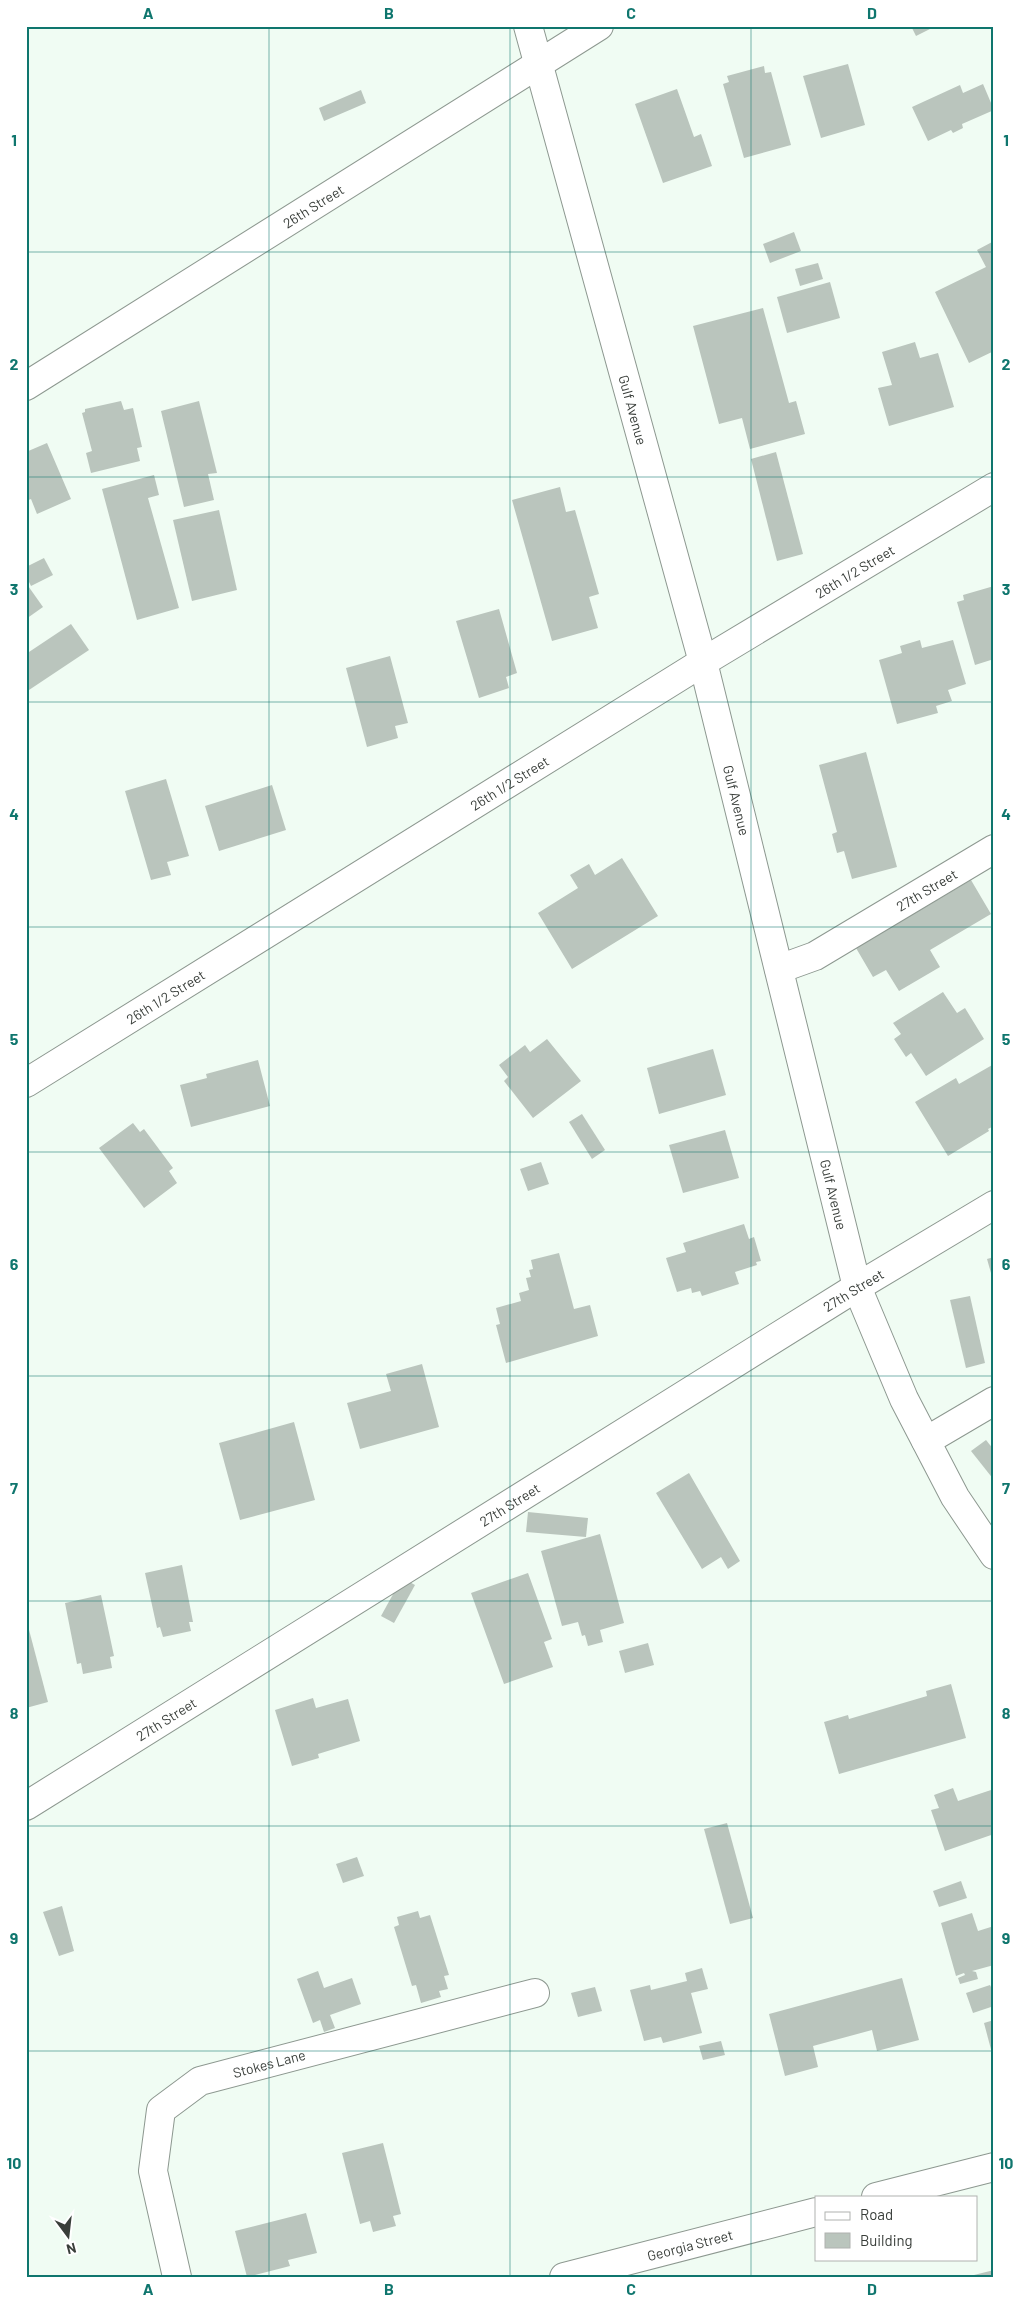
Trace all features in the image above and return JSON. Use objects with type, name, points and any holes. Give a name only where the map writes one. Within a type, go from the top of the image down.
[{"type":"street","name":"Gulf Avenue","points":[[528,26],[703,662],[857,1287],[904,1399],[954,1497],[994,1555]]},
{"type":"street","name":"26th Street","points":[[26,386],[538,63],[600,26]]},
{"type":"street","name":"26th 1/2 Street","points":[[26,1083],[703,662],[994,487]]},
{"type":"street","name":"27th Street","points":[[778,969],[815,956],[994,849]]},
{"type":"street","name":"27th Street","points":[[26,1806],[857,1287],[994,1205]]},
{"type":"street","points":[[926,1441],[994,1401]]},
{"type":"street","name":"Stokes Lane","points":[[175,2269],[153,2171],[161,2110],[200,2081],[535,1992]]},
{"type":"street","points":[[880,2196],[994,2167]]},
{"type":"street","name":"Georgia Street","points":[[564,2277],[815,2212]]},
{"type":"building","points":[[911,26],[936,26],[916,36]]},
{"type":"building","points":[[848,64],[865,125],[821,138],[803,76]]},
{"type":"building","points":[[764,66],[765,73],[771,72],[791,145],[744,158],[723,84],[729,82],[727,76]]},
{"type":"building","points":[[983,84],[994,110],[962,124],[963,128],[953,133],[951,130],[928,141],[912,107],[960,85],[963,93]]},
{"type":"building","points":[[677,89],[694,137],[701,134],[712,166],[663,183],[635,104]]},
{"type":"building","points":[[361,90],[366,103],[324,121],[319,108]]},
{"type":"building","points":[[794,232],[801,251],[770,263],[763,244]]},
{"type":"building","points":[[994,241],[994,351],[969,363],[935,292],[986,267],[977,250]]},
{"type":"building","points":[[818,263],[823,279],[800,286],[795,269]]},
{"type":"building","points":[[830,282],[840,318],[787,333],[777,297]]},
{"type":"building","points":[[763,308],[789,403],[796,401],[805,434],[750,449],[742,418],[719,424],[693,326]]},
{"type":"building","points":[[915,342],[920,358],[938,353],[954,407],[889,426],[878,388],[892,385],[882,352]]},
{"type":"building","points":[[121,401],[124,410],[133,408],[142,447],[137,448],[140,461],[91,473],[86,453],[92,451],[82,413],[85,412],[85,409]]},
{"type":"building","points":[[199,401],[217,473],[208,474],[214,500],[184,507],[161,411]]},
{"type":"building","points":[[47,443],[71,499],[37,514],[31,499],[26,501],[26,452]]},
{"type":"building","points":[[776,452],[803,554],[777,561],[751,459]]},
{"type":"building","points":[[154,475],[159,495],[148,498],[179,608],[137,620],[102,489]]},
{"type":"building","points":[[560,487],[566,512],[575,510],[599,594],[589,597],[598,628],[552,641],[512,500]]},
{"type":"building","points":[[219,510],[237,590],[192,601],[173,520]]},
{"type":"building","points":[[44,558],[53,575],[31,586],[26,576],[26,567]]},
{"type":"building","points":[[26,583],[43,607],[26,619]]},
{"type":"building","points":[[994,586],[994,659],[975,665],[957,602],[964,600],[963,595]]},
{"type":"building","points":[[499,609],[517,673],[506,677],[509,688],[479,698],[456,621]]},
{"type":"building","points":[[71,624],[89,650],[26,692],[26,654]]},
{"type":"building","points":[[920,640],[922,648],[953,640],[966,684],[948,690],[952,701],[936,706],[938,713],[897,724],[879,660],[902,653],[900,646]]},
{"type":"building","points":[[390,656],[408,723],[395,726],[398,738],[367,747],[346,668]]},
{"type":"building","points":[[866,752],[897,867],[852,879],[844,851],[837,853],[832,834],[837,832],[819,765]]},
{"type":"building","points":[[166,779],[189,856],[167,862],[171,875],[151,880],[125,791]]},
{"type":"building","points":[[272,785],[286,830],[219,851],[205,806]]},
{"type":"building","points":[[622,858],[658,916],[572,969],[538,913],[578,888],[570,875],[589,864],[595,875]]},
{"type":"building","points":[[971,880],[991,914],[930,950],[940,967],[899,991],[886,970],[873,977],[856,948]]},
{"type":"building","points":[[943,992],[957,1013],[965,1008],[984,1039],[926,1076],[911,1053],[906,1057],[894,1039],[901,1034],[893,1023]]},
{"type":"building","points":[[547,1039],[581,1081],[533,1118],[504,1081],[508,1077],[499,1065],[525,1045],[530,1052]]},
{"type":"building","points":[[713,1049],[726,1095],[659,1114],[647,1068]]},
{"type":"building","points":[[258,1060],[270,1106],[191,1127],[180,1085],[207,1078],[206,1074]]},
{"type":"building","points":[[994,1064],[994,1126],[948,1156],[915,1102],[956,1078],[959,1084]]},
{"type":"building","points":[[582,1114],[605,1150],[592,1159],[569,1122]]},
{"type":"building","points":[[133,1123],[140,1132],[144,1129],[173,1168],[169,1171],[177,1183],[144,1208],[99,1148]]},
{"type":"building","points":[[725,1130],[739,1178],[683,1193],[669,1145]]},
{"type":"building","points":[[541,1162],[549,1184],[528,1191],[520,1169]]},
{"type":"building","points":[[744,1224],[749,1239],[754,1237],[761,1261],[756,1262],[757,1265],[735,1272],[739,1284],[702,1296],[700,1291],[692,1293],[691,1288],[677,1292],[666,1258],[686,1252],[683,1243]]},
{"type":"building","points":[[559,1253],[574,1309],[590,1305],[598,1336],[506,1363],[496,1325],[500,1324],[496,1308],[521,1301],[519,1293],[529,1290],[526,1278],[531,1277],[529,1270],[533,1269],[531,1260]]},
{"type":"building","points":[[994,1257],[994,1280],[993,1280],[987,1259]]},
{"type":"building","points":[[970,1296],[985,1363],[966,1368],[950,1300]]},
{"type":"building","points":[[422,1364],[439,1427],[360,1449],[347,1403],[391,1391],[386,1374]]},
{"type":"building","points":[[294,1422],[315,1500],[240,1520],[219,1443]]},
{"type":"building","points":[[986,1440],[994,1450],[994,1480],[971,1451]]},
{"type":"building","points":[[689,1473],[740,1561],[728,1569],[721,1557],[702,1569],[656,1493]]},
{"type":"building","points":[[528,1512],[588,1518],[586,1537],[526,1532]]},
{"type":"building","points":[[600,1534],[624,1623],[600,1630],[603,1642],[588,1646],[585,1635],[582,1636],[578,1622],[562,1626],[541,1551]]},
{"type":"building","points":[[182,1565],[193,1622],[189,1622],[191,1631],[163,1637],[160,1627],[157,1628],[145,1573]]},
{"type":"building","points":[[528,1573],[552,1639],[544,1642],[553,1667],[504,1684],[471,1593]]},
{"type":"building","points":[[402,1578],[415,1585],[394,1623],[381,1616]]},
{"type":"building","points":[[101,1595],[114,1656],[110,1657],[112,1668],[83,1674],[81,1663],[77,1664],[65,1603]]},
{"type":"building","points":[[28,1626],[48,1702],[26,1708],[26,1627]]},
{"type":"building","points":[[648,1643],[654,1665],[625,1673],[619,1651]]},
{"type":"building","points":[[951,1684],[966,1738],[839,1774],[824,1722],[848,1715],[849,1719],[927,1696],[926,1691]]},
{"type":"building","points":[[313,1698],[316,1708],[348,1699],[360,1741],[318,1754],[319,1758],[292,1766],[275,1710]]},
{"type":"building","points":[[953,1788],[958,1801],[994,1789],[994,1834],[945,1851],[931,1810],[939,1808],[934,1795]]},
{"type":"building","points":[[727,1823],[753,1918],[730,1924],[704,1829]]},
{"type":"building","points":[[357,1857],[364,1876],[343,1883],[336,1864]]},
{"type":"building","points":[[961,1881],[967,1898],[939,1907],[933,1891]]},
{"type":"building","points":[[62,1906],[74,1951],[59,1956],[43,1912]]},
{"type":"building","points":[[418,1911],[420,1918],[430,1915],[449,1975],[444,1976],[448,1989],[439,1991],[441,1997],[421,2003],[416,1985],[412,1986],[394,1927],[399,1925],[397,1917]]},
{"type":"building","points":[[972,1913],[978,1931],[994,1926],[994,1965],[972,1971],[976,1972],[978,1979],[960,1984],[958,1978],[965,1975],[964,1973],[956,1976],[941,1923]]},
{"type":"building","points":[[702,1968],[708,1989],[691,1993],[702,2033],[663,2043],[661,2037],[644,2041],[630,1990],[650,1985],[651,1990],[687,1981],[685,1973]]},
{"type":"building","points":[[318,1971],[324,1988],[352,1978],[361,2004],[330,2015],[335,2028],[324,2032],[320,2020],[313,2023],[297,1979]]},
{"type":"building","points":[[902,1978],[919,2040],[877,2051],[872,2030],[813,2046],[818,2067],[785,2076],[769,2014]]},
{"type":"building","points":[[990,1985],[991,1987],[994,1986],[994,2006],[973,2013],[966,1993]]},
{"type":"building","points":[[595,1987],[602,2011],[578,2017],[571,1993]]},
{"type":"building","points":[[994,2020],[994,2057],[993,2057],[984,2023]]},
{"type":"building","points":[[721,2041],[725,2055],[703,2060],[699,2046]]},
{"type":"building","points":[[383,2143],[401,2214],[393,2216],[396,2226],[373,2232],[370,2221],[360,2224],[342,2153]]},
{"type":"building","points":[[306,2213],[317,2253],[288,2260],[290,2266],[247,2277],[235,2231]]},
{"type":"building","points":[[994,2270],[994,2277],[970,2277],[970,2276]]}]
